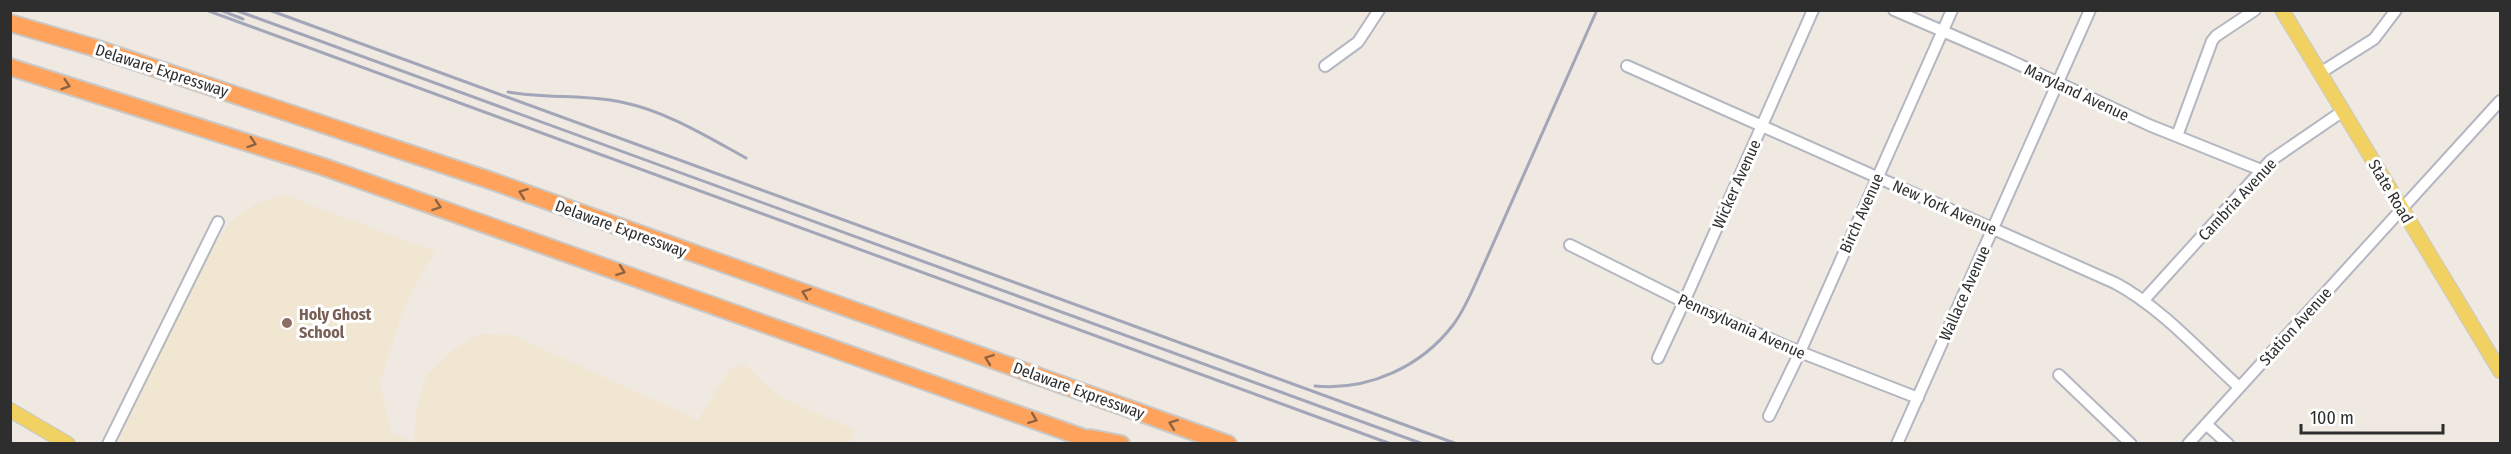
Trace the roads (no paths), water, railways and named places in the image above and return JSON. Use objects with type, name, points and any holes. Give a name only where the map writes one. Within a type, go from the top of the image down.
[{"type":"highway","name":"Delaware Expressway","points":[[10,23],[103,51],[489,180],[1228,444]]},
{"type":"highway","points":[[10,67],[357,178],[1101,444]]},
{"type":"highway","points":[[1078,435],[1121,444]]},
{"type":"main road","name":"State Road","points":[[2282,10],[2500,371]]},
{"type":"main road","points":[[10,410],[68,444]]},
{"type":"street","points":[[1325,66],[1358,42],[1379,10]]},
{"type":"street","name":"Wicker Avenue","points":[[1658,358],[1813,10]]},
{"type":"street","name":"Maryland Avenue","points":[[1894,10],[2177,136],[2261,170]]},
{"type":"street","name":"Birch Avenue","points":[[1769,416],[1800,352],[1952,10]]},
{"type":"street","name":"Wallace Avenue","points":[[1897,444],[2090,10]]},
{"type":"street","points":[[2177,136],[2212,41],[2255,10]]},
{"type":"street","points":[[2320,73],[2374,39],[2396,10]]},
{"type":"street","name":"New York Avenue","points":[[1627,66],[2115,283],[2143,301],[2239,387]]},
{"type":"street","name":"Station Avenue","points":[[2188,444],[2500,101]]},
{"type":"street","name":"Cambria Avenue","points":[[2143,301],[2261,170],[2296,142],[2343,111]]},
{"type":"street","points":[[108,444],[218,222]]},
{"type":"street","name":"Pennsylvania Avenue","points":[[1570,244],[1684,302],[1800,352],[1918,398]]},
{"type":"street","points":[[2060,375],[2131,444]]},
{"type":"street","points":[[2206,424],[2228,444]]},
{"type":"railway","points":[[206,10],[1391,444]]},
{"type":"railway","points":[[220,10],[243,19]]},
{"type":"railway","points":[[235,10],[1423,444]]},
{"type":"railway","points":[[269,10],[1457,444]]},
{"type":"railway","points":[[1315,386],[1335,387],[1354,384],[1392,373],[1425,353],[1453,325],[1472,292],[1597,10]]},
{"type":"railway","points":[[508,92],[607,100],[638,106],[685,125],[746,158]]},
{"type":"place","name":"Holy Ghost School","points":[[287,323]]}]
